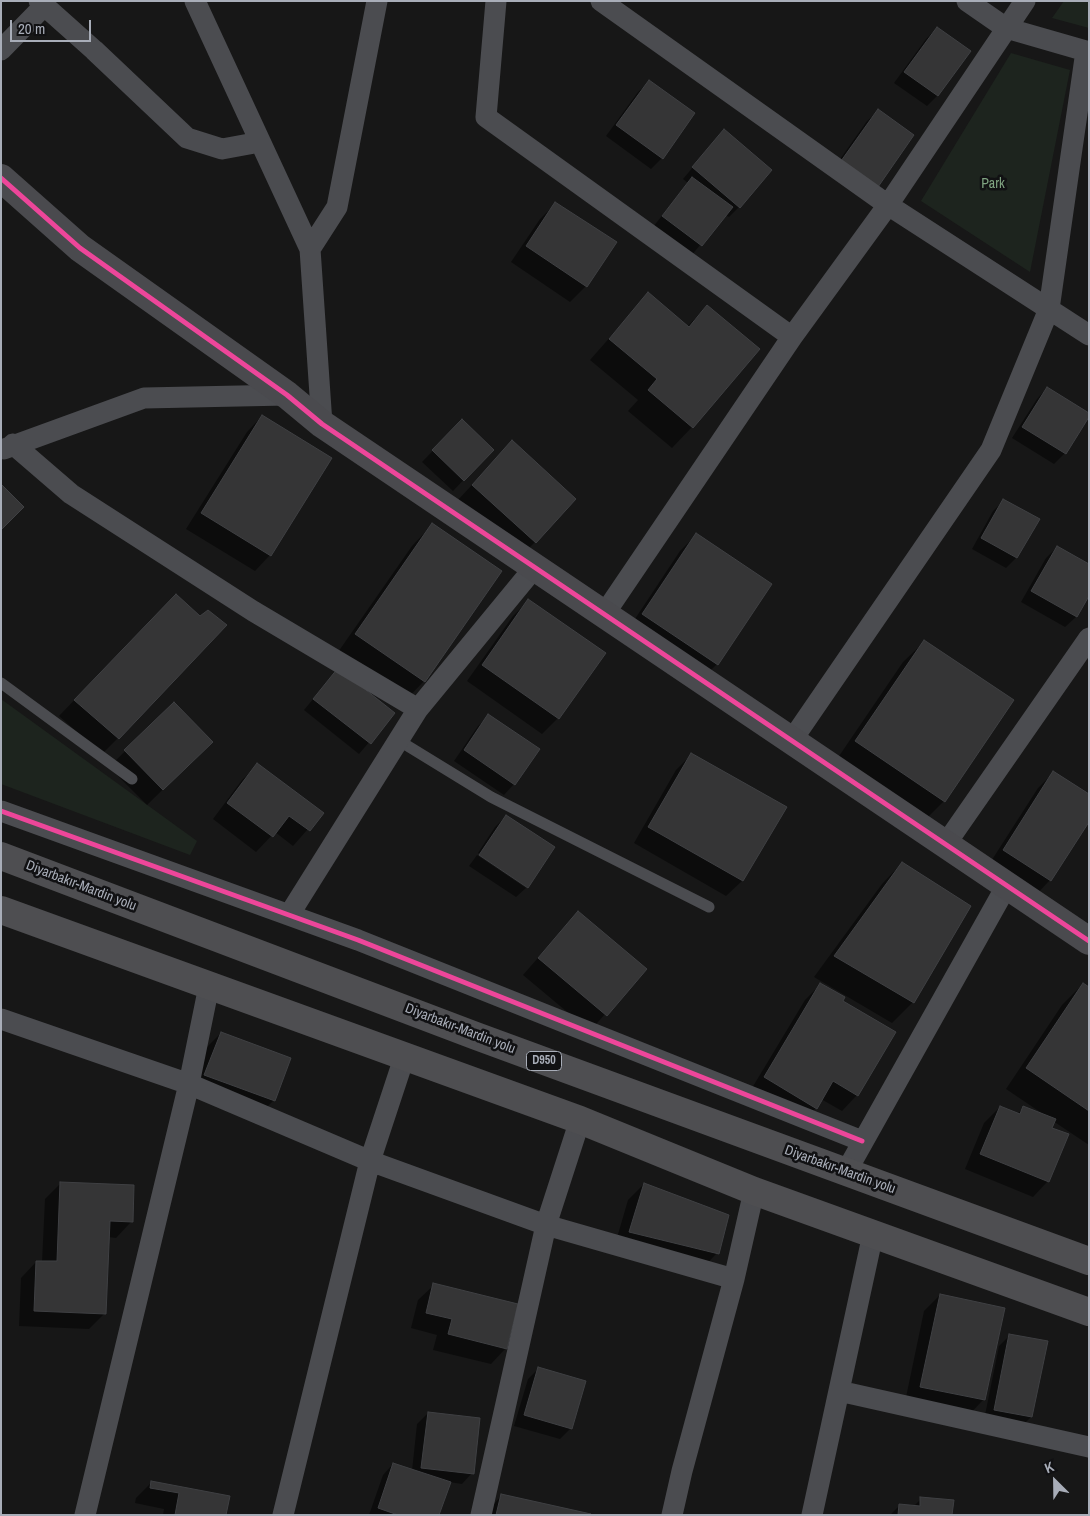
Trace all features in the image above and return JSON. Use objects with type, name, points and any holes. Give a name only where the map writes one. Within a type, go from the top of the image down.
[{"type":"highway","name":"Diyarbakır-Mardin yolu","points":[[1,856],[476,1036],[1089,1261]]},
{"type":"highway","points":[[1,910],[404,1058],[580,1120],[754,1191],[1089,1312]]},
{"type":"street","points":[[195,1],[310,249],[322,424]]},
{"type":"street","points":[[310,249],[337,207],[377,1]]},
{"type":"street","points":[[496,1],[486,117],[792,337]]},
{"type":"street","points":[[600,1],[888,204],[1089,335]]},
{"type":"street","points":[[792,740],[991,450],[1049,309],[1088,51],[1006,28],[967,1]]},
{"type":"street","points":[[605,613],[792,337],[888,204],[1025,1]]},
{"type":"street","points":[[1,50],[41,4],[187,138],[222,150],[260,142]]},
{"type":"street","points":[[1,178],[80,248],[287,395],[322,424],[1089,941]]},
{"type":"street","points":[[7,447],[144,398],[287,395]]},
{"type":"street","points":[[7,447],[71,494],[253,611],[418,708]]},
{"type":"street","points":[[289,915],[418,708],[534,568]]},
{"type":"street","points":[[945,845],[1089,638]]},
{"type":"street","points":[[1,811],[368,944],[862,1141]]},
{"type":"street","points":[[846,1172],[1006,885]]},
{"type":"street","points":[[85,1515],[189,1084],[209,986]]},
{"type":"street","points":[[1,1019],[189,1084],[370,1161],[546,1225],[734,1279]]},
{"type":"street","points":[[283,1515],[370,1161],[404,1058]]},
{"type":"street","points":[[481,1515],[546,1225],[580,1120]]},
{"type":"street","points":[[672,1515],[682,1470],[734,1279],[754,1191]]},
{"type":"street","points":[[812,1515],[873,1234]]},
{"type":"street","points":[[839,1390],[1089,1447]]},
{"type":"lane","points":[[1,683],[132,779]]},
{"type":"lane","points":[[398,740],[491,797],[709,907]]},
{"type":"green space","points":[[1064,1],[1089,1],[1089,28],[1052,18]]},
{"type":"green space","name":"Park","points":[[1011,53],[1070,70],[1030,272],[921,201]]},
{"type":"green space","points":[[1,699],[197,841],[190,855],[1,784]]},
{"type":"building","points":[[937,27],[971,51],[938,96],[904,72]]},
{"type":"building","points":[[649,80],[695,113],[663,159],[616,125]]},
{"type":"building","points":[[878,109],[914,135],[878,187],[841,161]]},
{"type":"building","points":[[724,129],[772,170],[740,208],[692,167]]},
{"type":"building","points":[[692,177],[733,207],[702,246],[662,216]]},
{"type":"building","points":[[555,202],[617,242],[587,287],[526,246]]},
{"type":"building","points":[[648,292],[689,327],[707,305],[760,349],[693,428],[648,390],[657,379],[609,339]]},
{"type":"building","points":[[1047,387],[1089,413],[1089,417],[1066,454],[1022,427]]},
{"type":"building","points":[[262,415],[332,458],[271,556],[201,513]]},
{"type":"building","points":[[462,419],[494,450],[464,481],[432,450]]},
{"type":"building","points":[[512,440],[576,499],[536,543],[472,485]]},
{"type":"building","points":[[1,484],[24,507],[1,530]]},
{"type":"building","points":[[1003,499],[1040,519],[1017,558],[981,538]]},
{"type":"building","points":[[432,523],[502,571],[425,682],[355,634]]},
{"type":"building","points":[[696,533],[772,584],[718,665],[642,614]]},
{"type":"building","points":[[1057,546],[1089,564],[1089,596],[1077,617],[1031,591]]},
{"type":"building","points":[[176,594],[200,616],[208,610],[227,625],[119,739],[74,700]]},
{"type":"building","points":[[528,599],[606,653],[559,719],[482,665]]},
{"type":"building","points":[[924,640],[1014,700],[945,802],[855,741]]},
{"type":"building","points":[[338,668],[395,713],[371,744],[313,699]]},
{"type":"building","points":[[174,702],[213,742],[163,790],[124,750]]},
{"type":"building","points":[[488,714],[540,749],[515,785],[464,750]]},
{"type":"building","points":[[691,753],[787,807],[743,881],[648,827]]},
{"type":"building","points":[[257,763],[324,813],[310,831],[289,816],[273,837],[227,803]]},
{"type":"building","points":[[1053,771],[1089,794],[1089,822],[1051,881],[1003,850]]},
{"type":"building","points":[[506,815],[555,847],[528,888],[479,855]]},
{"type":"building","points":[[902,862],[971,906],[914,1003],[834,956]]},
{"type":"building","points":[[578,911],[647,969],[607,1016],[538,958]]},
{"type":"building","points":[[820,983],[845,997],[843,1001],[896,1032],[858,1096],[833,1081],[817,1109],[764,1077]]},
{"type":"building","points":[[1083,983],[1089,987],[1089,1111],[1026,1068]]},
{"type":"building","points":[[221,1032],[291,1058],[275,1101],[204,1075]]},
{"type":"building","points":[[1000,1106],[1020,1114],[1023,1106],[1056,1119],[1052,1128],[1069,1134],[1049,1182],[980,1154]]},
{"type":"building","points":[[60,1182],[134,1185],[133,1222],[110,1221],[106,1314],[34,1311],[36,1261],[57,1261]]},
{"type":"building","points":[[644,1183],[729,1215],[719,1254],[629,1232]]},
{"type":"building","points":[[433,1283],[518,1304],[507,1349],[448,1334],[452,1319],[426,1313]]},
{"type":"building","points":[[940,1294],[1005,1308],[985,1400],[920,1387]]},
{"type":"building","points":[[1009,1334],[1048,1341],[1032,1417],[994,1410]]},
{"type":"building","points":[[538,1367],[586,1381],[572,1429],[524,1415]]},
{"type":"building","points":[[428,1412],[480,1418],[474,1474],[421,1468]]},
{"type":"building","points":[[393,1463],[451,1482],[439,1515],[398,1515],[378,1508]]},
{"type":"building","points":[[151,1481],[230,1496],[226,1515],[175,1515],[179,1493],[150,1488]]},
{"type":"building","points":[[501,1494],[591,1514],[496,1515]]},
{"type":"building","points":[[920,1497],[954,1500],[952,1515],[898,1515],[899,1504],[920,1506]]},
{"type":"cycle path","points":[[1,178],[80,248],[287,395],[322,424],[1089,941]]},
{"type":"cycle path","points":[[1,811],[358,940],[862,1141]]}]
